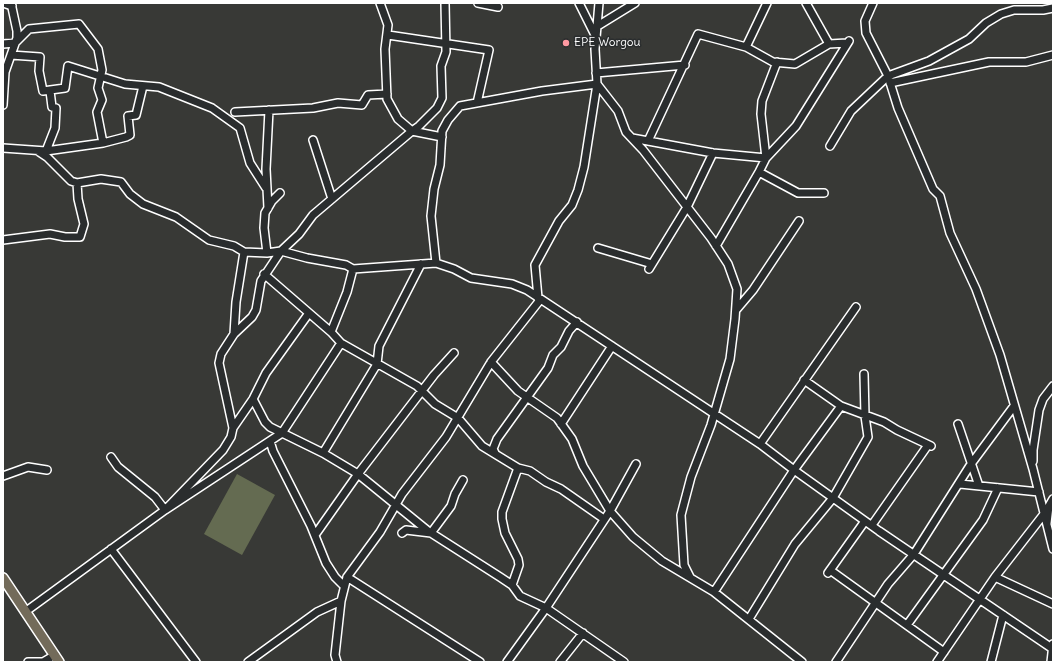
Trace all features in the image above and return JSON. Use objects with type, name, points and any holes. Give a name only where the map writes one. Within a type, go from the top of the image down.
[{"type":"main road","points":[[3,578],[57,659]]},
{"type":"street","points":[[3,3],[11,5],[17,31],[16,43],[5,72],[3,105]]},
{"type":"street","points":[[380,3],[386,15],[388,35],[385,49],[387,94],[398,119],[412,131],[442,137]]},
{"type":"street","points":[[233,428],[219,364],[221,354],[234,334],[252,317],[256,310],[261,281],[264,274],[281,251],[303,230],[313,215],[419,126],[437,108],[442,98],[441,66],[446,52],[445,3]]},
{"type":"street","points":[[478,3],[498,7]]},
{"type":"street","points":[[579,3],[596,36]]},
{"type":"street","points":[[337,662],[335,655],[341,601],[347,577],[380,532],[396,504],[458,418],[492,362],[539,299],[535,265],[559,221],[572,205],[578,190],[588,146],[597,84],[596,27],[599,3]]},
{"type":"street","points":[[596,27],[635,3]]},
{"type":"street","points":[[746,47],[767,3]]},
{"type":"street","points":[[806,3],[829,44]]},
{"type":"street","points":[[873,3],[868,12],[865,28],[889,80],[898,108],[932,189],[940,196],[950,233],[976,289],[1000,355],[1033,469],[1053,549]]},
{"type":"street","points":[[830,146],[851,111],[889,80],[969,39],[986,23],[1001,14],[1014,10],[1043,10],[1053,8]]},
{"type":"street","points":[[3,44],[16,43],[29,29],[79,24],[98,49],[102,70],[98,88],[102,100],[97,112],[103,143]]},
{"type":"street","points":[[648,141],[685,65],[698,34],[746,47],[773,62],[795,64],[829,44],[848,42],[796,126],[766,158],[760,172],[716,246]]},
{"type":"street","points":[[388,35],[489,50],[477,104]]},
{"type":"street","points":[[11,55],[40,57],[39,71],[43,91],[65,88],[68,66],[125,84],[159,87],[176,92],[208,106],[240,128],[250,163],[266,188]]},
{"type":"street","points":[[889,80],[989,62],[1026,62],[1053,55]]},
{"type":"street","points":[[766,158],[761,114],[762,101],[777,62]]},
{"type":"street","points":[[596,73],[685,65]]},
{"type":"street","points":[[436,263],[431,222],[434,189],[440,165],[442,131],[448,120],[460,106],[542,91],[597,84]]},
{"type":"street","points":[[597,84],[618,111],[626,132],[687,207],[716,246],[734,278],[737,289],[730,359],[691,477],[681,515],[684,565],[690,577]]},
{"type":"street","points":[[3,148],[46,151],[103,143],[130,135],[128,116],[136,115],[143,86]]},
{"type":"street","points":[[46,151],[55,128],[56,108],[52,107],[50,91]]},
{"type":"street","points":[[235,112],[313,108],[338,103],[362,105],[368,95],[387,94]]},
{"type":"street","points":[[268,208],[266,188],[269,110]]},
{"type":"street","points":[[632,138],[713,153],[766,158]]},
{"type":"street","points":[[313,140],[332,199]]},
{"type":"street","points":[[38,151],[47,157],[71,181],[77,183],[100,179],[121,182],[130,194],[143,204],[176,217],[210,240],[234,246],[244,252],[267,253],[281,251],[307,258],[346,265],[353,269],[436,263],[454,269],[471,278],[520,286],[532,292],[539,299],[577,322],[760,444],[868,523],[944,573],[1003,615],[1053,647],[1051,662]]},
{"type":"street","points":[[598,248],[650,266],[687,207],[713,153]]},
{"type":"street","points":[[760,172],[798,193],[824,194]]},
{"type":"street","points":[[3,240],[50,234],[65,237],[80,237],[84,224],[78,199],[77,183]]},
{"type":"street","points":[[267,253],[264,228],[266,213],[268,208],[280,193]]},
{"type":"street","points":[[736,310],[753,290],[799,221]]},
{"type":"street","points":[[234,334],[236,302],[244,252]]},
{"type":"street","points":[[323,453],[377,364],[379,346],[421,264]]},
{"type":"street","points":[[331,332],[347,292],[353,269]]},
{"type":"street","points":[[264,274],[331,332],[341,343],[423,390],[435,404],[458,418],[482,446],[518,468],[530,471],[546,482],[561,489],[604,519]]},
{"type":"street","points":[[760,444],[773,428],[804,380],[856,307]]},
{"type":"street","points":[[165,510],[223,450],[231,437],[233,428],[253,399],[266,373],[309,313]]},
{"type":"street","points":[[495,453],[493,449],[497,439],[548,368],[569,331],[577,322]]},
{"type":"street","points":[[25,612],[165,510],[282,433],[341,343]]},
{"type":"street","points":[[561,424],[612,346]]},
{"type":"street","points":[[315,536],[358,474],[423,390],[454,353]]},
{"type":"street","points":[[492,362],[527,398],[550,412],[561,424],[572,439],[583,466],[610,511],[621,525],[648,550],[673,569],[690,577],[714,592],[802,662]]},
{"type":"street","points":[[748,619],[795,544],[833,498],[868,437],[864,416],[864,374]]},
{"type":"street","points":[[804,380],[841,406],[864,416],[884,422],[897,430],[929,445],[829,572],[876,602],[944,652]]},
{"type":"street","points":[[1033,469],[1033,450],[1040,410],[1043,399],[1053,386]]},
{"type":"street","points":[[253,399],[265,422],[282,433],[323,453],[358,474],[431,533],[512,585],[520,596],[546,608],[624,662]]},
{"type":"street","points":[[714,592],[794,470],[841,406]]},
{"type":"street","points":[[836,662],[888,584],[914,554],[960,484],[971,464],[1014,406]]},
{"type":"street","points":[[958,424],[979,486]]},
{"type":"street","points":[[270,441],[273,451],[315,536],[326,563],[335,577],[344,586]]},
{"type":"street","points":[[111,457],[118,467],[155,497],[165,510]]},
{"type":"street","points":[[507,662],[546,608],[610,511],[636,464]]},
{"type":"street","points":[[3,476],[28,467],[47,470]]},
{"type":"street","points":[[512,585],[519,565],[518,559],[505,533],[502,512],[518,468]]},
{"type":"street","points":[[431,533],[451,506],[455,494],[463,480]]},
{"type":"street","points":[[960,484],[998,488],[1040,496],[1053,501],[1049,506],[1047,525]]},
{"type":"street","points":[[907,625],[983,520],[998,488]]},
{"type":"street","points":[[937,662],[995,577],[1044,514]]},
{"type":"street","points":[[402,533],[406,530],[431,533]]},
{"type":"street","points":[[111,549],[196,662]]},
{"type":"street","points":[[347,577],[480,662]]},
{"type":"street","points":[[995,577],[1053,604]]},
{"type":"street","points":[[248,662],[317,612],[341,601]]},
{"type":"street","points":[[991,662],[1003,615]]},
{"type":"street","points":[[560,662],[583,633]]},
{"type":"street","points":[[28,662],[43,662],[57,659]]},
{"type":"green space","points":[[237,474],[275,495],[242,555],[204,534]]},
{"type":"place","name":"EPE Worgou","points":[[566,43]]}]
